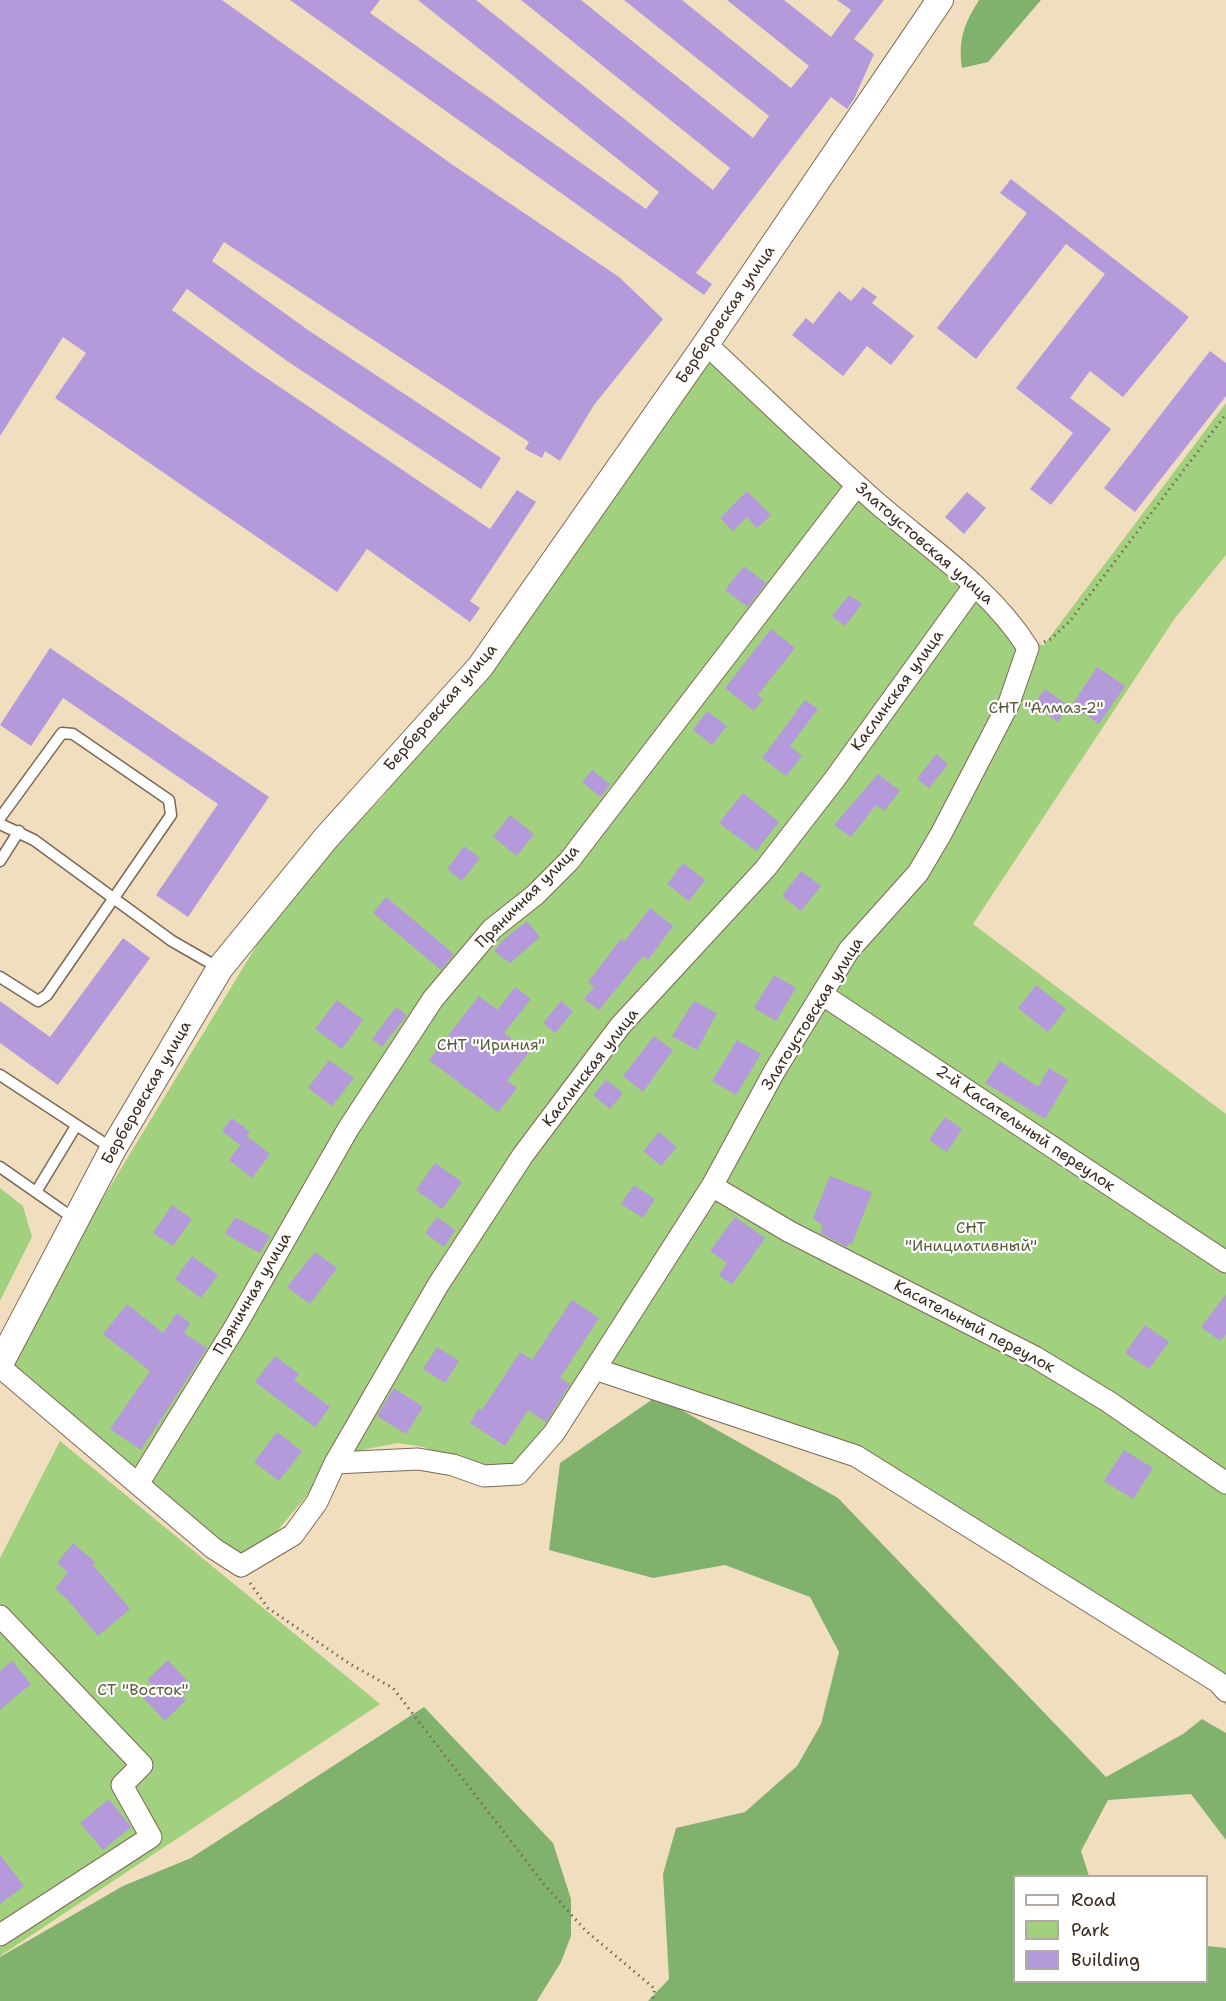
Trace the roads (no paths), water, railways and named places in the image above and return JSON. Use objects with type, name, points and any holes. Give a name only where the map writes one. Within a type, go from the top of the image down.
[{"type":"street","name":"Берберовская улица","points":[[0,1366],[112,1149],[220,968],[326,838],[480,667],[706,344],[940,0]]},
{"type":"street","name":"Златоустовская улица","points":[[335,1463],[418,1459],[453,1465],[484,1476],[518,1474],[554,1433],[712,1186],[774,1072],[823,996],[849,950],[918,873],[941,834],[1009,703],[1028,648],[1010,620],[974,586],[857,485],[706,344]]},
{"type":"street","name":"Пряничная улица","points":[[138,1484],[235,1327],[348,1129],[433,999],[492,929],[535,895],[569,861],[857,485]]},
{"type":"street","name":"Каслинская улица","points":[[138,1484],[213,1548],[241,1566],[293,1535],[317,1502],[335,1463],[438,1285],[523,1155],[620,1026],[765,869],[834,780],[974,586]]},
{"type":"street","name":"2-й Касательный переулок","points":[[823,996],[1226,1262]]},
{"type":"street","name":"Касательный переулок","points":[[712,1186],[790,1232],[1035,1357],[1109,1402],[1226,1483]]},
{"type":"street","points":[[0,1366],[138,1484]]},
{"type":"street","points":[[595,1369],[856,1456],[1223,1681]]},
{"type":"street","points":[[0,1616],[142,1765],[122,1785],[151,1837],[0,1935]]},
{"type":"lane","points":[[0,818],[62,733],[73,734],[169,800],[171,815],[47,995],[38,1000],[0,976]]},
{"type":"lane","points":[[0,824],[19,831],[172,942],[220,968]]},
{"type":"lane","points":[[0,861],[19,831]]},
{"type":"lane","points":[[0,1075],[112,1149]]},
{"type":"lane","points":[[36,1192],[76,1126]]},
{"type":"lane","points":[[0,1167],[76,1221]]},
{"type":"park label","name":"СНТ \"Алмаз-2\"","points":[[1046,709]]},
{"type":"park label","name":"СНТ \"Ириния\"","points":[[491,1046]]},
{"type":"park label","name":"СНТ \"Инициативный\"","points":[[971,1238]]},
{"type":"park label","name":"СТ \"Восток\"","points":[[143,1691]]}]
